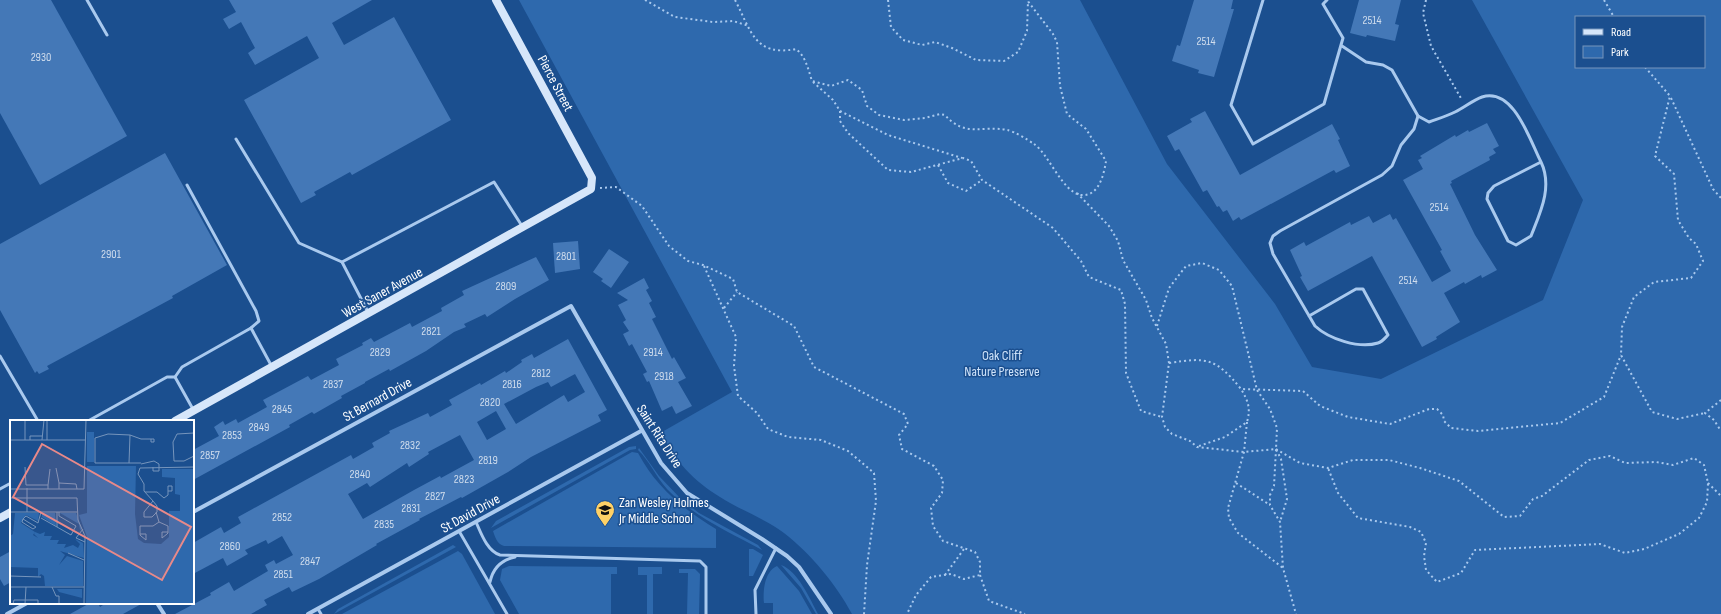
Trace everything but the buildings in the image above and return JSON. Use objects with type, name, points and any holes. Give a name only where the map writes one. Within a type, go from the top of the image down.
[{"type":"street","name":"Pierce Street","points":[[496,0],[592,178],[591,189]]},
{"type":"street","name":"West Saner Avenue","points":[[177,420],[591,189]]},
{"type":"street","name":"Saint Rita Drive","points":[[571,306],[641,431],[662,463],[687,493],[776,548],[799,567],[831,614]]},
{"type":"street","name":"St Bernard Drive","points":[[194,511],[571,306]]},
{"type":"street","name":"St David Drive","points":[[308,614],[641,431]]},
{"type":"street","points":[[0,518],[10,513]]},
{"type":"street","points":[[7,614],[25,604]]},
{"type":"street","points":[[158,604],[164,614]]},
{"type":"lane","points":[[87,0],[107,35]]},
{"type":"lane","points":[[1263,0],[1230,105],[1253,144],[1324,104],[1342,46],[1343,38],[1323,4],[1327,0]]},
{"type":"lane","points":[[1342,46],[1366,62],[1383,65],[1392,70],[1418,116],[1429,122],[1453,113],[1482,97],[1493,96],[1504,99],[1514,108],[1541,162],[1547,182],[1541,211],[1531,236],[1516,245],[1508,241],[1486,199],[1488,192],[1494,186],[1541,162]]},
{"type":"lane","points":[[1309,316],[1356,289],[1363,289],[1388,335],[1379,343],[1360,344],[1322,332],[1315,326],[1309,316],[1273,254],[1270,243],[1274,236],[1382,175],[1392,166],[1401,145],[1414,129],[1418,116]]},
{"type":"lane","points":[[236,139],[299,243],[342,262],[369,313]]},
{"type":"lane","points":[[342,262],[494,182],[523,228]]},
{"type":"lane","points":[[175,377],[182,367],[250,328],[259,321],[256,311],[187,185]]},
{"type":"lane","points":[[250,328],[272,367]]},
{"type":"lane","points":[[0,356],[37,420]]},
{"type":"lane","points":[[90,420],[167,377],[175,377]]},
{"type":"lane","points":[[175,377],[194,410]]},
{"type":"lane","points":[[0,489],[10,484]]},
{"type":"lane","points":[[476,522],[494,553],[519,556],[700,561],[706,567],[706,614]]},
{"type":"lane","points":[[459,531],[490,582],[507,614]]},
{"type":"lane","points":[[756,614],[755,590],[776,548]]},
{"type":"lane","points":[[490,582],[496,566],[506,560],[519,556]]},
{"type":"lane","points":[[318,609],[321,614]]},
{"type":"path","points":[[644,0],[649,1],[675,17],[713,22],[733,21],[749,26]]},
{"type":"path","points":[[735,0],[754,39],[766,48],[784,51],[796,49],[805,57],[812,81],[834,100],[840,111],[840,121],[848,133],[888,170],[911,172],[963,158]]},
{"type":"path","points":[[888,0],[891,27],[904,40],[922,45],[935,42],[952,48],[976,60],[1004,61],[1018,52],[1027,31],[1028,0]]},
{"type":"path","points":[[1028,0],[1053,34],[1057,42],[1060,86],[1067,114],[1086,129],[1106,162],[1103,178],[1094,190],[1086,194],[1076,193]]},
{"type":"path","points":[[1426,0],[1423,13],[1431,46],[1465,106]]},
{"type":"path","points":[[1604,0],[1613,16]]},
{"type":"path","points":[[1646,68],[1670,96],[1713,189],[1721,198]]},
{"type":"path","points":[[812,81],[831,86],[848,80],[862,90],[867,106],[879,114],[904,120],[925,118],[940,114],[945,115],[951,122],[960,127],[982,130],[1009,130],[1035,144],[1068,187],[1076,193],[1108,226],[1118,241],[1123,260],[1146,300],[1166,344],[1169,363],[1162,417],[1165,427],[1172,434],[1190,441],[1197,447],[1244,452],[1276,449],[1300,463],[1328,468],[1353,460],[1389,460],[1459,481],[1504,518],[1520,516],[1533,499],[1542,496],[1589,460],[1610,456],[1626,463],[1656,462],[1673,465],[1694,458],[1704,465],[1708,482],[1707,502],[1699,518],[1679,534],[1644,549],[1625,553],[1600,544],[1475,550],[1460,573],[1437,582],[1426,570],[1424,556],[1426,542],[1421,532],[1410,527],[1358,518],[1338,493],[1328,468]]},
{"type":"path","points":[[1241,389],[1303,391],[1320,406],[1348,417],[1390,424],[1429,408],[1437,409],[1443,415],[1444,421],[1452,428],[1485,430],[1560,423],[1604,397],[1621,355],[1622,327],[1634,297],[1654,282],[1691,278],[1703,261],[1696,244],[1689,238],[1678,220],[1674,174],[1655,156],[1670,96]]},
{"type":"path","points":[[840,111],[888,135],[971,161],[982,180],[1053,228],[1081,261],[1089,277],[1121,290],[1125,304],[1126,374],[1141,411],[1162,417]]},
{"type":"path","points":[[938,164],[948,183],[966,191],[982,180]]},
{"type":"path","points":[[591,189],[616,187],[642,206],[670,246],[688,261],[704,265],[733,278],[737,292],[794,326],[814,367],[904,414],[908,424],[900,435],[902,449],[934,466],[942,480],[942,493],[931,508],[933,526],[943,542],[974,552],[980,562],[980,575],[989,601],[1025,614]]},
{"type":"path","points":[[1157,326],[1169,288],[1186,266],[1202,263],[1219,270],[1232,286],[1257,390],[1270,409],[1277,428],[1274,486],[1270,495],[1270,505]]},
{"type":"path","points":[[704,265],[736,337],[734,366],[738,396],[757,413],[768,428],[788,437],[821,440],[848,451],[874,473],[876,501],[867,565],[864,614]]},
{"type":"path","points":[[724,308],[737,292]]},
{"type":"path","points":[[1621,355],[1652,412],[1677,419],[1705,413],[1721,400]]},
{"type":"path","points":[[1169,363],[1197,358],[1218,365],[1241,389],[1248,401],[1250,411],[1247,422],[1244,452],[1228,508],[1229,518],[1238,533],[1284,568]]},
{"type":"path","points":[[1705,413],[1714,420],[1721,431]]},
{"type":"path","points":[[1197,447],[1225,437],[1247,422]]},
{"type":"path","points":[[1276,449],[1281,459],[1287,499],[1280,522],[1284,568],[1296,614]]},
{"type":"path","points":[[1708,482],[1721,496]]},
{"type":"path","points":[[1236,483],[1270,505],[1280,522]]},
{"type":"path","points":[[945,575],[964,549]]},
{"type":"path","points":[[906,614],[916,595],[931,577],[951,574],[964,579],[980,575]]},
{"type":"green space","name":"Oak Cliff Nature Preserve","points":[[519,0],[1080,0],[1167,164],[1275,304],[1312,367],[1381,379],[1543,300],[1583,200],[1472,0],[1721,0],[1721,614],[852,614],[831,581],[804,550],[784,533],[760,518],[728,502],[693,477],[678,460],[666,442],[662,432],[732,392]]},
{"type":"green space","points":[[636,446],[636,449],[630,450],[491,528],[496,521],[629,447]]},
{"type":"green space","points":[[639,448],[659,476],[681,499],[699,513],[758,545],[762,550],[700,516],[677,499],[663,484],[638,450]]},
{"type":"green space","points":[[632,452],[638,453],[653,476],[671,496],[692,513],[716,529],[716,548],[504,546],[497,540],[493,531]]},
{"type":"green space","points":[[453,545],[456,547],[334,614],[338,609]]},
{"type":"green space","points":[[749,549],[753,549],[763,555],[753,576],[749,576]]},
{"type":"green space","points":[[458,551],[462,554],[495,614],[342,614]]},
{"type":"green space","points":[[781,565],[787,568],[798,579],[818,614],[816,614],[801,588]]},
{"type":"green space","points":[[509,566],[617,567],[617,574],[611,574],[611,614],[519,614],[500,580],[502,569]]},
{"type":"green space","points":[[777,566],[799,591],[812,614],[773,614],[773,603],[764,603],[765,582],[769,573]]},
{"type":"green space","points":[[638,567],[662,567],[662,574],[653,574],[653,614],[647,614],[647,575],[638,575]]},
{"type":"green space","points":[[679,569],[695,569],[700,574],[699,614],[687,614],[688,573],[679,573]]},
{"type":"place","name":"Zan Wesley Holmes Jr Middle School","points":[[605,527]]}]
